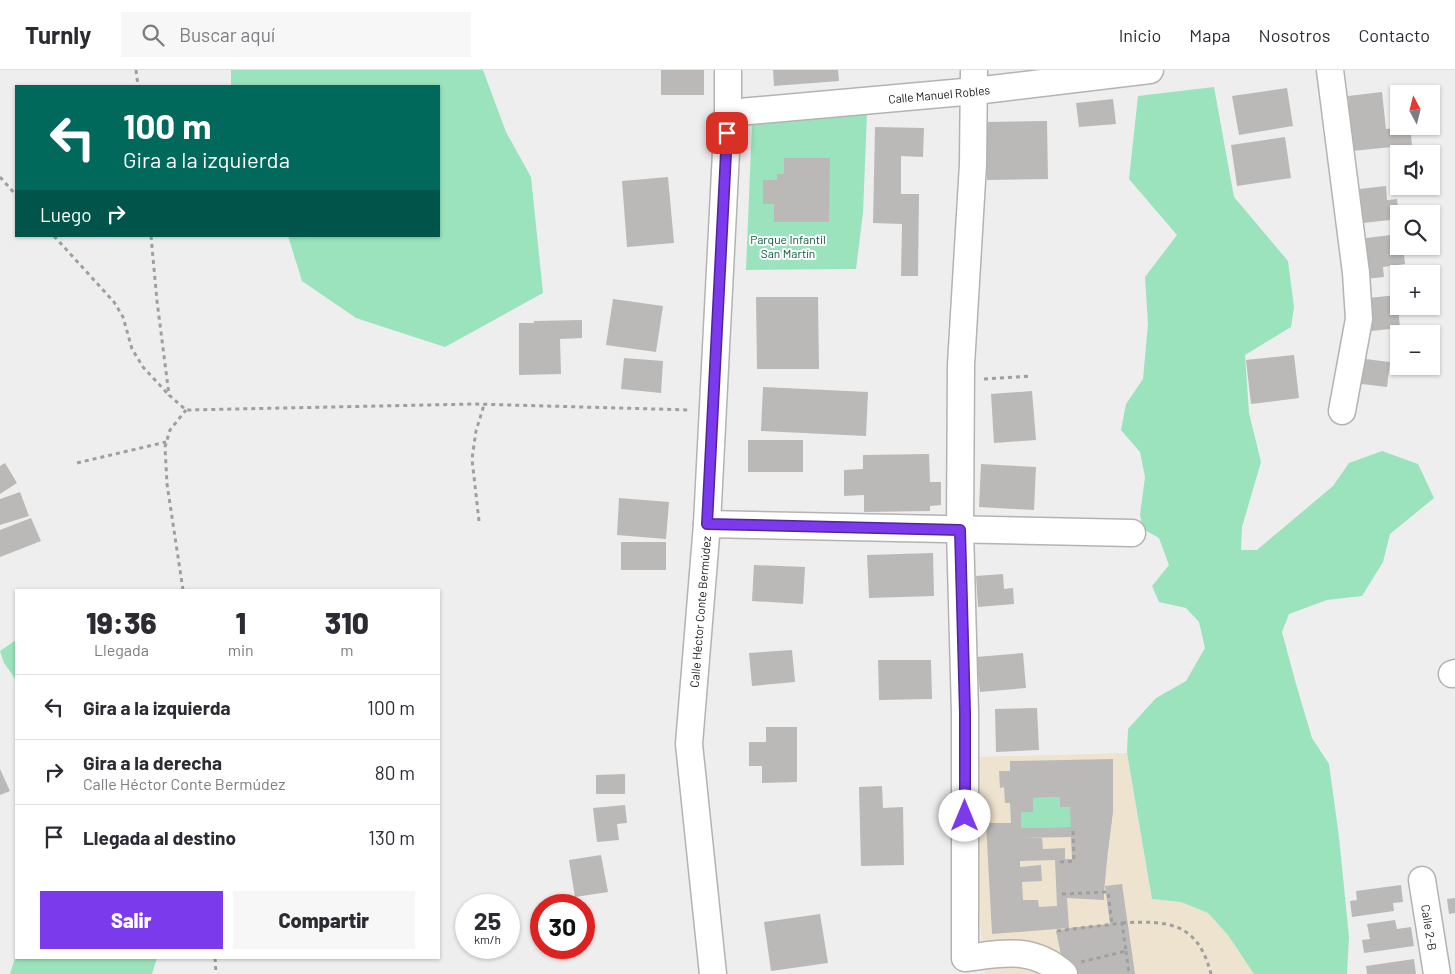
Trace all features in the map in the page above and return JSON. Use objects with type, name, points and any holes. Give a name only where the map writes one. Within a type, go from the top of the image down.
[{"type":"street","name":"Calle Héctor Conte Bermúdez","points":[[713,974],[689,744],[707,524],[728,113],[728,70]]},
{"type":"street","name":"Calle Manuel Robles","points":[[728,113],[975,81],[1150,70]]},
{"type":"street","points":[[1330,70],[1356,273],[1359,319],[1342,411]]},
{"type":"street","points":[[975,81],[973,164],[963,315],[961,380],[960,530],[965,713],[965,958],[1008,963],[1037,956],[1053,965],[1071,968]]},
{"type":"street","points":[[707,524],[1132,533]]},
{"type":"street","name":"Calle 2-B","points":[[1422,880],[1437,974]]},
{"type":"path","points":[[136,70],[138,85]]},
{"type":"path","points":[[0,178],[15,194]]},
{"type":"path","points":[[55,237],[114,302],[123,317],[132,349],[143,367],[186,410],[484,405],[713,410]]},
{"type":"path","points":[[151,237],[169,395]]},
{"type":"path","points":[[961,380],[1030,376]]},
{"type":"path","points":[[479,521],[472,459],[476,431],[484,405]]},
{"type":"path","points":[[182,589],[167,484],[165,447],[170,430],[186,410]]},
{"type":"path","points":[[77,463],[166,442]]},
{"type":"path","points":[[1060,862],[1074,861],[1074,830]]},
{"type":"path","points":[[1062,894],[1108,892],[1112,924]]},
{"type":"path","points":[[1057,931],[1122,923],[1156,922],[1190,934],[1201,947],[1211,974]]},
{"type":"path","points":[[1122,923],[1130,974]]},
{"type":"path","points":[[1071,968],[1126,951]]},
{"type":"path","points":[[215,959],[216,974]]},
{"type":"shaded area","points":[[1127,753],[1152,899],[1181,902],[1208,913],[1228,935],[1254,974],[985,974],[980,924],[973,757]]},
{"type":"green space","points":[[231,70],[483,70],[506,132],[531,177],[543,293],[445,347],[356,318],[302,281],[288,237],[440,237],[440,85],[231,85]]},
{"type":"green space","points":[[1214,87],[1234,197],[1288,261],[1294,307],[1291,327],[1245,355],[1249,413],[1261,462],[1242,527],[1241,550],[1257,550],[1333,486],[1349,463],[1382,451],[1418,464],[1434,498],[1390,534],[1383,562],[1362,596],[1327,600],[1289,614],[1282,632],[1312,738],[1329,764],[1339,837],[1349,937],[1347,974],[1254,974],[1228,935],[1208,913],[1181,902],[1152,899],[1127,753],[1128,729],[1156,698],[1186,681],[1205,648],[1199,622],[1186,608],[1159,602],[1152,586],[1169,565],[1159,538],[1143,529],[1140,515],[1145,477],[1140,452],[1121,430],[1126,404],[1143,379],[1148,324],[1145,277],[1177,235],[1129,179],[1138,96]]},
{"type":"green space","name":"Parque Infantil San Martín","points":[[867,114],[863,213],[856,269],[746,270],[752,124]]},
{"type":"green space","points":[[15,641],[15,679],[4,663],[0,651]]},
{"type":"green space","points":[[1060,797],[1060,807],[1070,807],[1071,811],[1113,811],[1108,851],[1072,851],[1071,827],[1021,828],[1021,812],[1033,812],[1033,798]]},
{"type":"green space","points":[[15,958],[157,959],[152,974],[10,974]]},
{"type":"building","points":[[661,70],[704,70],[704,95],[661,95]]},
{"type":"building","points":[[773,70],[838,70],[839,81],[774,86]]},
{"type":"building","points":[[1287,88],[1293,126],[1239,135],[1232,96]]},
{"type":"building","points":[[1382,92],[1386,129],[1390,128],[1390,135],[1411,135],[1412,145],[1390,145],[1390,147],[1342,152],[1338,105],[1349,104],[1348,96]]},
{"type":"building","points":[[1113,99],[1116,124],[1079,127],[1076,103]]},
{"type":"building","points":[[1047,121],[1048,179],[987,180],[986,122]]},
{"type":"building","points":[[875,127],[924,128],[923,157],[901,156],[901,194],[919,194],[918,276],[901,276],[902,224],[873,223]]},
{"type":"building","points":[[1285,137],[1291,178],[1237,186],[1231,145]]},
{"type":"building","points":[[784,158],[830,158],[829,222],[774,222],[774,204],[763,204],[763,180],[777,180],[777,174],[784,174]]},
{"type":"building","points":[[668,177],[674,243],[627,247],[622,181]]},
{"type":"building","points":[[1386,186],[1387,200],[1397,199],[1398,205],[1390,205],[1390,220],[1354,224],[1350,190]]},
{"type":"building","points":[[1390,235],[1390,255],[1404,255],[1405,264],[1383,267],[1384,277],[1364,279],[1358,239]]},
{"type":"building","points":[[1390,296],[1390,315],[1399,315],[1400,325],[1390,325],[1390,329],[1371,331],[1368,298]]},
{"type":"building","points":[[756,297],[818,297],[819,369],[757,369]]},
{"type":"building","points":[[613,299],[663,306],[656,352],[606,345]]},
{"type":"building","points":[[582,320],[582,338],[560,339],[561,374],[519,375],[519,323]]},
{"type":"building","points":[[1294,355],[1299,398],[1251,404],[1246,360]]},
{"type":"building","points":[[624,358],[663,361],[661,393],[621,389]]},
{"type":"building","points":[[1357,358],[1390,362],[1387,387],[1354,383]]},
{"type":"building","points":[[763,387],[868,392],[866,436],[761,431]]},
{"type":"building","points":[[1032,391],[1036,440],[994,443],[991,394]]},
{"type":"building","points":[[748,440],[803,440],[803,472],[748,472]]},
{"type":"building","points":[[929,454],[930,482],[941,482],[941,505],[930,506],[930,511],[864,512],[864,495],[844,496],[844,470],[863,469],[863,455]]},
{"type":"building","points":[[5,463],[17,483],[0,494],[0,466]]},
{"type":"building","points":[[981,464],[1036,467],[1034,510],[979,507]]},
{"type":"building","points":[[20,492],[29,516],[0,525],[0,499]]},
{"type":"building","points":[[619,498],[669,502],[666,539],[617,535]]},
{"type":"building","points":[[31,518],[41,541],[0,557],[0,530]]},
{"type":"building","points":[[621,542],[666,542],[666,570],[621,570]]},
{"type":"building","points":[[933,553],[934,596],[869,598],[867,555]]},
{"type":"building","points":[[754,565],[805,567],[803,604],[752,601]]},
{"type":"building","points":[[1003,574],[1004,589],[1013,588],[1014,604],[978,607],[976,576]]},
{"type":"building","points":[[792,650],[795,682],[752,686],[749,653]]},
{"type":"building","points":[[1023,653],[1026,688],[980,692],[976,657]]},
{"type":"building","points":[[878,660],[931,660],[932,699],[879,700]]},
{"type":"building","points":[[1037,708],[1039,750],[996,752],[995,709]]},
{"type":"building","points":[[766,727],[797,727],[797,782],[762,783],[762,766],[749,766],[749,742],[766,742]]},
{"type":"building","points":[[1113,759],[1113,811],[1104,900],[1067,898],[1069,928],[992,934],[986,823],[1011,823],[1010,803],[1005,803],[1004,787],[1000,788],[999,771],[1010,771],[1010,761]],"holes":[[[1060,797],[1060,807],[1070,807],[1071,827],[1021,828],[1021,812],[1033,812],[1033,798]],[[1071,837],[1072,859],[1065,859],[1065,848],[1043,849],[1042,838],[1021,838]],[[1055,860],[1057,906],[1039,907],[1038,900],[1023,900],[1022,882],[1042,881],[1041,865],[1020,867],[1020,861]]]},
{"type":"building","points":[[0,769],[10,791],[0,795]]},
{"type":"building","points":[[625,774],[625,794],[596,794],[596,775]]},
{"type":"building","points":[[882,786],[883,808],[903,807],[904,865],[861,866],[859,787]]},
{"type":"building","points":[[625,805],[627,823],[617,824],[619,840],[597,842],[593,808]]},
{"type":"building","points":[[601,855],[608,892],[575,894],[569,860]]},
{"type":"building","points":[[1122,884],[1135,974],[1076,974],[1064,969],[1056,931],[1110,924],[1105,886]]},
{"type":"building","points":[[1401,885],[1403,902],[1393,903],[1394,911],[1352,917],[1350,901],[1357,900],[1356,891]]},
{"type":"building","points":[[1455,898],[1455,913],[1449,914],[1447,899]]},
{"type":"building","points":[[820,914],[828,963],[771,971],[764,922]]},
{"type":"building","points":[[1395,920],[1397,929],[1411,927],[1414,946],[1364,953],[1362,940],[1370,939],[1367,924]]},
{"type":"building","points":[[1414,959],[1416,974],[1367,974],[1366,966]]},
{"type":"route","points":[[727,133],[707,524],[960,530],[965,713],[965,816]]}]
